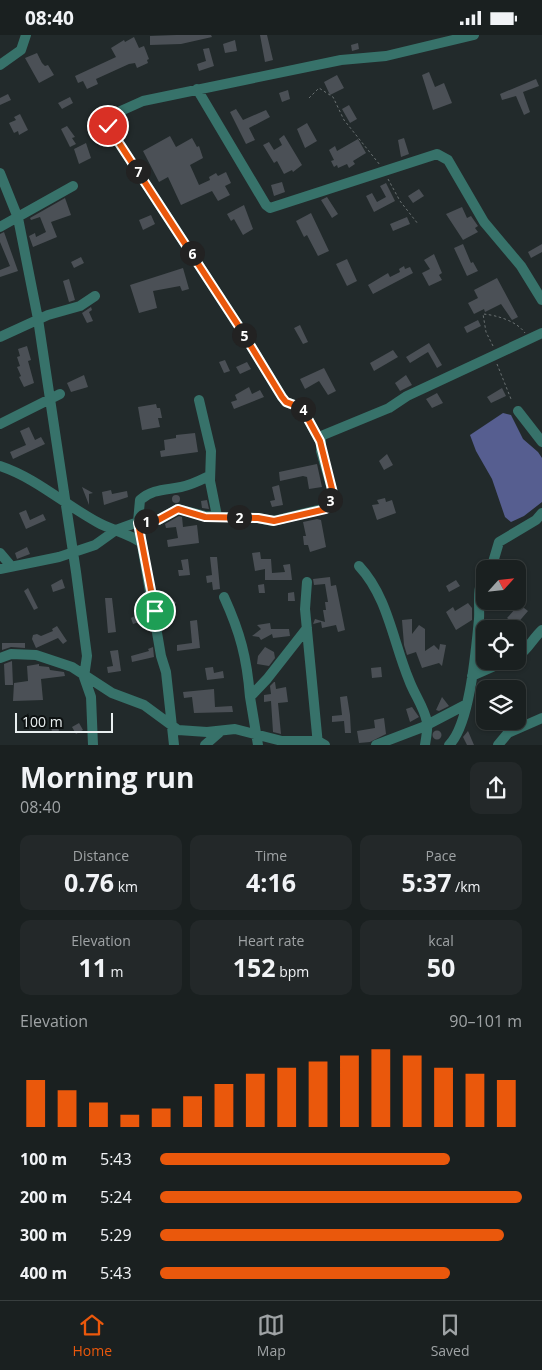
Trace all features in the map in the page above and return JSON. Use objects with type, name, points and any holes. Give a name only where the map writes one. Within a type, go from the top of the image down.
[{"type":"street","points":[[0,65],[22,50],[26,35]]},
{"type":"street","points":[[0,569],[59,557],[95,545],[116,531],[138,523],[158,520],[178,509],[205,517],[258,518],[274,521],[326,509],[333,493],[320,441],[302,408],[286,402],[282,397],[238,325],[108,126],[114,114],[143,101],[196,89],[341,61],[386,56],[474,35]]},
{"type":"street","points":[[196,89],[266,205],[270,208],[436,153],[448,161],[484,221],[521,266],[542,300]]},
{"type":"street","points":[[0,173],[18,218],[38,319],[87,656],[84,677],[91,697],[93,745]]},
{"type":"street","points":[[0,227],[72,186]]},
{"type":"street","points":[[0,337],[38,319],[80,307],[95,296]]},
{"type":"street","points":[[320,441],[321,437],[334,429],[389,409],[407,395],[542,333]]},
{"type":"street","points":[[0,424],[60,394]]},
{"type":"street","points":[[199,400],[211,451],[210,481],[217,517]]},
{"type":"street","points":[[518,411],[542,442]]},
{"type":"street","points":[[0,466],[51,491],[98,523],[131,535],[142,543]]},
{"type":"street","points":[[174,745],[166,672],[161,656],[138,523],[140,500],[145,495],[161,489],[182,487],[207,477]]},
{"type":"street","points":[[494,560],[500,542],[536,520],[542,513]]},
{"type":"street","points":[[0,553],[11,566]]},
{"type":"street","points":[[358,566],[370,578],[380,593],[409,682],[428,724],[425,745]]},
{"type":"street","points":[[0,657],[10,654],[36,655],[72,667],[84,677],[112,693],[144,705],[171,726],[190,732],[235,729],[282,741],[320,744],[305,609],[307,582]]},
{"type":"street","points":[[224,597],[240,631],[248,664],[250,697],[258,745]]},
{"type":"street","points":[[449,745],[454,740],[467,704],[479,610]]},
{"type":"street","points":[[250,697],[267,679],[307,628]]},
{"type":"street","points":[[526,650],[533,638],[542,630]]},
{"type":"street","points":[[472,676],[486,670]]},
{"type":"street","points":[[376,745],[400,742],[428,724],[467,704]]},
{"type":"street","points":[[498,745],[508,733],[542,718]]},
{"type":"street","points":[[205,745],[222,730]]},
{"type":"path","points":[[308,98],[319,88],[333,97],[344,120],[371,151],[400,201],[418,224]]},
{"type":"water","points":[[503,413],[511,415],[523,439],[542,458],[542,502],[524,516],[511,522],[505,517],[492,479],[476,451],[470,435]]},
{"type":"building","points":[[211,35],[212,37],[181,44],[150,45],[150,36]]},
{"type":"building","points":[[260,35],[267,35],[273,60],[265,62]]},
{"type":"building","points":[[134,37],[139,48],[144,46],[149,59],[147,60],[148,63],[137,68],[135,63],[129,64],[96,79],[98,84],[87,89],[83,81],[78,83],[75,76],[116,57],[111,48],[124,40],[125,42]]},
{"type":"building","points":[[235,40],[237,51],[225,53],[223,44]]},
{"type":"building","points":[[358,43],[359,49],[352,51],[351,45]]},
{"type":"building","points":[[209,48],[214,66],[199,71],[197,64],[206,61],[203,49]]},
{"type":"building","points":[[37,53],[42,63],[45,66],[48,65],[54,75],[39,83],[25,58]]},
{"type":"building","points":[[429,72],[435,87],[444,83],[452,103],[433,110],[422,75]]},
{"type":"building","points":[[337,75],[344,88],[330,95],[324,82]]},
{"type":"building","points":[[536,79],[539,86],[523,92],[530,112],[524,115],[516,96],[502,100],[500,94]]},
{"type":"building","points":[[288,90],[290,99],[282,102],[279,93]]},
{"type":"building","points":[[8,94],[11,100],[0,105],[0,98]]},
{"type":"building","points":[[70,97],[73,103],[62,109],[58,103]]},
{"type":"building","points":[[349,105],[357,119],[350,123],[342,109]]},
{"type":"building","points":[[236,109],[243,120],[266,110],[270,117],[249,128],[255,140],[246,144],[230,112]]},
{"type":"building","points":[[20,114],[28,130],[19,135],[18,131],[14,133],[9,123],[16,120],[14,117]]},
{"type":"building","points":[[307,123],[317,141],[305,148],[297,129]]},
{"type":"building","points":[[67,126],[75,137],[72,138],[76,144],[70,147],[61,129]]},
{"type":"building","points":[[284,135],[302,165],[293,172],[292,170],[284,174],[277,161],[274,163],[263,145],[269,142],[274,150],[282,145],[279,139]]},
{"type":"building","points":[[170,136],[176,147],[192,138],[197,147],[199,146],[203,158],[190,165],[199,185],[210,180],[209,177],[216,173],[218,176],[226,172],[231,183],[225,186],[230,195],[218,201],[212,191],[181,205],[168,177],[159,182],[143,151]]},
{"type":"building","points":[[404,138],[409,154],[401,157],[398,140]]},
{"type":"building","points":[[358,139],[366,153],[353,161],[355,164],[349,168],[347,164],[338,168],[337,165],[334,167],[331,161],[334,160],[329,150],[335,146],[337,151]]},
{"type":"building","points":[[86,143],[91,158],[79,164],[74,149]]},
{"type":"building","points":[[282,182],[285,192],[274,196],[271,185]]},
{"type":"building","points":[[386,183],[395,201],[374,212],[366,196],[372,193],[377,202],[386,197],[380,186]]},
{"type":"building","points":[[419,189],[424,196],[413,203],[408,196]]},
{"type":"building","points":[[327,197],[338,214],[332,218],[321,200]]},
{"type":"building","points":[[65,198],[71,215],[51,222],[57,237],[33,247],[29,236],[35,233],[36,237],[46,232],[40,217],[31,220],[30,218]]},
{"type":"building","points":[[244,205],[253,229],[243,235],[234,219],[231,221],[227,214]]},
{"type":"building","points":[[462,207],[467,218],[471,216],[478,226],[475,228],[478,232],[463,240],[446,214]]},
{"type":"building","points":[[311,213],[329,251],[318,256],[307,235],[304,237],[296,221]]},
{"type":"building","points":[[151,215],[155,224],[143,230],[139,220]]},
{"type":"building","points":[[407,217],[410,224],[393,231],[390,224]]},
{"type":"building","points":[[4,232],[18,271],[0,277],[0,270],[10,266],[0,242],[0,234]]},
{"type":"building","points":[[463,244],[471,263],[473,262],[478,271],[467,276],[454,248]]},
{"type":"building","points":[[542,244],[542,252],[531,258],[528,252]]},
{"type":"building","points":[[434,254],[442,273],[439,275],[442,280],[429,286],[422,273],[430,269],[424,260]]},
{"type":"building","points":[[81,257],[84,263],[74,268],[71,262]]},
{"type":"building","points":[[347,259],[357,281],[347,286],[336,264]]},
{"type":"building","points":[[404,266],[405,269],[410,267],[413,273],[373,294],[368,285],[388,273],[390,277],[400,272],[399,269]]},
{"type":"building","points":[[183,268],[189,289],[182,291],[180,286],[153,291],[157,308],[139,313],[130,285]]},
{"type":"building","points":[[497,278],[518,317],[512,320],[501,304],[485,312],[484,309],[474,314],[468,303],[478,298],[474,290]]},
{"type":"building","points":[[69,279],[75,300],[69,302],[63,281]]},
{"type":"building","points":[[91,307],[92,310],[89,312],[93,321],[87,323],[82,313]]},
{"type":"building","points":[[478,320],[481,326],[467,333],[464,327]]},
{"type":"building","points":[[300,325],[308,342],[303,344],[294,328]]},
{"type":"building","points":[[429,343],[442,365],[437,368],[428,352],[410,363],[406,357]]},
{"type":"building","points":[[27,346],[31,360],[28,361],[34,383],[24,387],[19,377],[21,376],[17,367],[20,366],[17,357],[20,356],[18,349]]},
{"type":"building","points":[[393,350],[398,357],[374,371],[370,363]]},
{"type":"building","points":[[225,360],[230,371],[224,373],[219,362]]},
{"type":"building","points":[[247,362],[251,369],[240,374],[236,367]]},
{"type":"building","points":[[324,368],[336,391],[328,395],[319,381],[305,389],[300,379]]},
{"type":"building","points":[[84,375],[88,387],[71,392],[67,383]]},
{"type":"building","points":[[406,375],[412,385],[400,391],[395,383]]},
{"type":"building","points":[[249,387],[252,394],[260,390],[264,397],[234,409],[231,402],[237,400],[235,395]]},
{"type":"building","points":[[502,388],[506,396],[491,403],[487,397]]},
{"type":"building","points":[[437,393],[443,403],[432,408],[426,399]]},
{"type":"building","points":[[156,404],[157,408],[160,408],[162,418],[158,418],[160,427],[142,430],[138,407]]},
{"type":"building","points":[[29,427],[35,440],[41,437],[45,444],[13,459],[10,452],[26,445],[20,431]]},
{"type":"building","points":[[195,433],[198,452],[161,457],[160,451],[165,450],[164,440],[176,438],[176,435]]},
{"type":"building","points":[[387,454],[393,465],[384,470],[379,461]]},
{"type":"building","points":[[317,464],[322,487],[309,489],[307,477],[303,476],[280,481],[279,472]]},
{"type":"building","points":[[279,485],[283,505],[272,507],[270,501],[275,500],[272,487]]},
{"type":"building","points":[[82,487],[93,493],[89,494],[89,505]]},
{"type":"building","points":[[111,490],[112,494],[127,491],[128,497],[104,505],[102,492]]},
{"type":"building","points":[[176,495],[180,499],[176,503],[172,499]]},
{"type":"building","points":[[385,498],[386,502],[392,500],[396,513],[377,520],[372,505],[379,504],[377,500]]},
{"type":"building","points":[[207,500],[209,509],[202,508],[201,501]]},
{"type":"building","points":[[26,510],[30,520],[43,514],[46,520],[26,529],[19,513]]},
{"type":"building","points":[[179,516],[182,517],[183,527],[197,525],[199,543],[168,547],[167,540],[178,538],[176,527],[166,528],[165,524]]},
{"type":"building","points":[[321,520],[326,547],[310,552],[308,545],[304,545],[303,536],[306,536],[303,522]]},
{"type":"building","points":[[27,547],[30,554],[17,559],[15,553]]},
{"type":"building","points":[[260,552],[261,559],[271,559],[272,573],[285,572],[283,565],[290,564],[292,580],[265,580],[265,569],[255,571],[252,553]]},
{"type":"building","points":[[210,557],[217,557],[220,589],[213,590],[212,582],[207,583],[206,576],[212,575]]},
{"type":"building","points":[[188,559],[190,575],[179,576],[178,570],[183,570],[181,560]]},
{"type":"building","points":[[330,577],[331,586],[336,585],[345,630],[338,632],[336,625],[322,628],[321,622],[313,624],[315,619],[325,622],[323,610],[326,610],[325,602],[328,602],[325,584],[314,585],[313,579]]},
{"type":"building","points":[[62,579],[65,588],[53,592],[51,585]]},
{"type":"building","points":[[456,580],[460,586],[449,592],[446,586]]},
{"type":"building","points":[[264,584],[265,593],[259,593],[258,585]]},
{"type":"building","points":[[28,588],[38,608],[34,610],[24,591]]},
{"type":"building","points":[[294,592],[295,601],[288,601],[288,593]]},
{"type":"building","points":[[169,595],[176,603],[170,607],[164,599]]},
{"type":"building","points":[[105,598],[112,598],[116,632],[108,633]]},
{"type":"building","points":[[468,603],[472,608],[472,620],[456,630],[446,612],[453,607],[455,611]]},
{"type":"building","points":[[146,610],[148,619],[133,624],[131,618]]},
{"type":"building","points":[[514,610],[528,611],[520,620],[510,620],[507,618]]},
{"type":"building","points":[[412,619],[412,634],[419,625],[425,629],[425,651],[434,645],[439,650],[440,644],[446,645],[442,666],[439,663],[422,668],[416,652],[407,655],[404,645],[402,620]]},
{"type":"building","points":[[197,620],[200,648],[177,651],[177,645],[192,643],[190,621]]},
{"type":"building","points":[[270,623],[271,629],[289,629],[290,636],[273,638],[272,634],[261,640],[259,637],[252,636],[261,629],[257,625]]},
{"type":"building","points":[[57,626],[67,641],[63,644],[58,638],[36,648],[32,639],[33,635],[41,636],[53,631],[52,629]]},
{"type":"building","points":[[2,643],[25,643],[25,648],[11,647],[2,650]]},
{"type":"building","points":[[153,647],[154,657],[132,662],[131,656],[149,651],[148,649]]},
{"type":"building","points":[[265,647],[274,652],[275,658],[269,666],[257,664],[258,656]]},
{"type":"building","points":[[118,650],[121,671],[108,673],[107,667],[113,666],[110,651]]},
{"type":"building","points":[[12,661],[13,685],[5,685],[4,664]]},
{"type":"building","points":[[39,664],[39,666],[49,667],[50,670],[64,672],[65,676],[41,679],[43,700],[13,701],[14,683],[28,681],[27,666]]},
{"type":"building","points":[[213,667],[214,673],[223,671],[224,678],[207,680],[205,668]]},
{"type":"building","points":[[381,667],[382,677],[372,678],[371,668]]},
{"type":"building","points":[[274,682],[276,689],[286,687],[288,702],[278,703],[281,734],[273,732],[271,701],[264,702],[264,695],[271,694],[270,686]]},
{"type":"building","points":[[214,689],[215,707],[232,706],[233,712],[194,713],[192,697],[184,698],[183,692]]},
{"type":"building","points":[[347,696],[351,733],[345,733],[344,721],[332,722],[332,716],[342,715],[340,697]]},
{"type":"building","points":[[442,697],[449,706],[439,711],[436,710]]},
{"type":"building","points":[[412,707],[419,717],[410,722],[406,709]]},
{"type":"building","points":[[384,718],[386,734],[370,742],[359,743],[357,731],[375,728],[374,720]]},
{"type":"building","points":[[79,723],[83,730],[76,734],[72,727]]},
{"type":"building","points":[[58,724],[59,732],[52,733],[51,725]]},
{"type":"building","points":[[437,730],[442,735],[437,740],[432,735]]},
{"type":"building","points":[[468,731],[474,745],[467,745],[463,737]]},
{"type":"route","points":[[108,126],[238,325],[282,397],[286,402],[302,408],[320,441],[333,493],[326,509],[274,521],[258,518],[205,517],[178,509],[158,520],[138,523],[155,611]]}]
